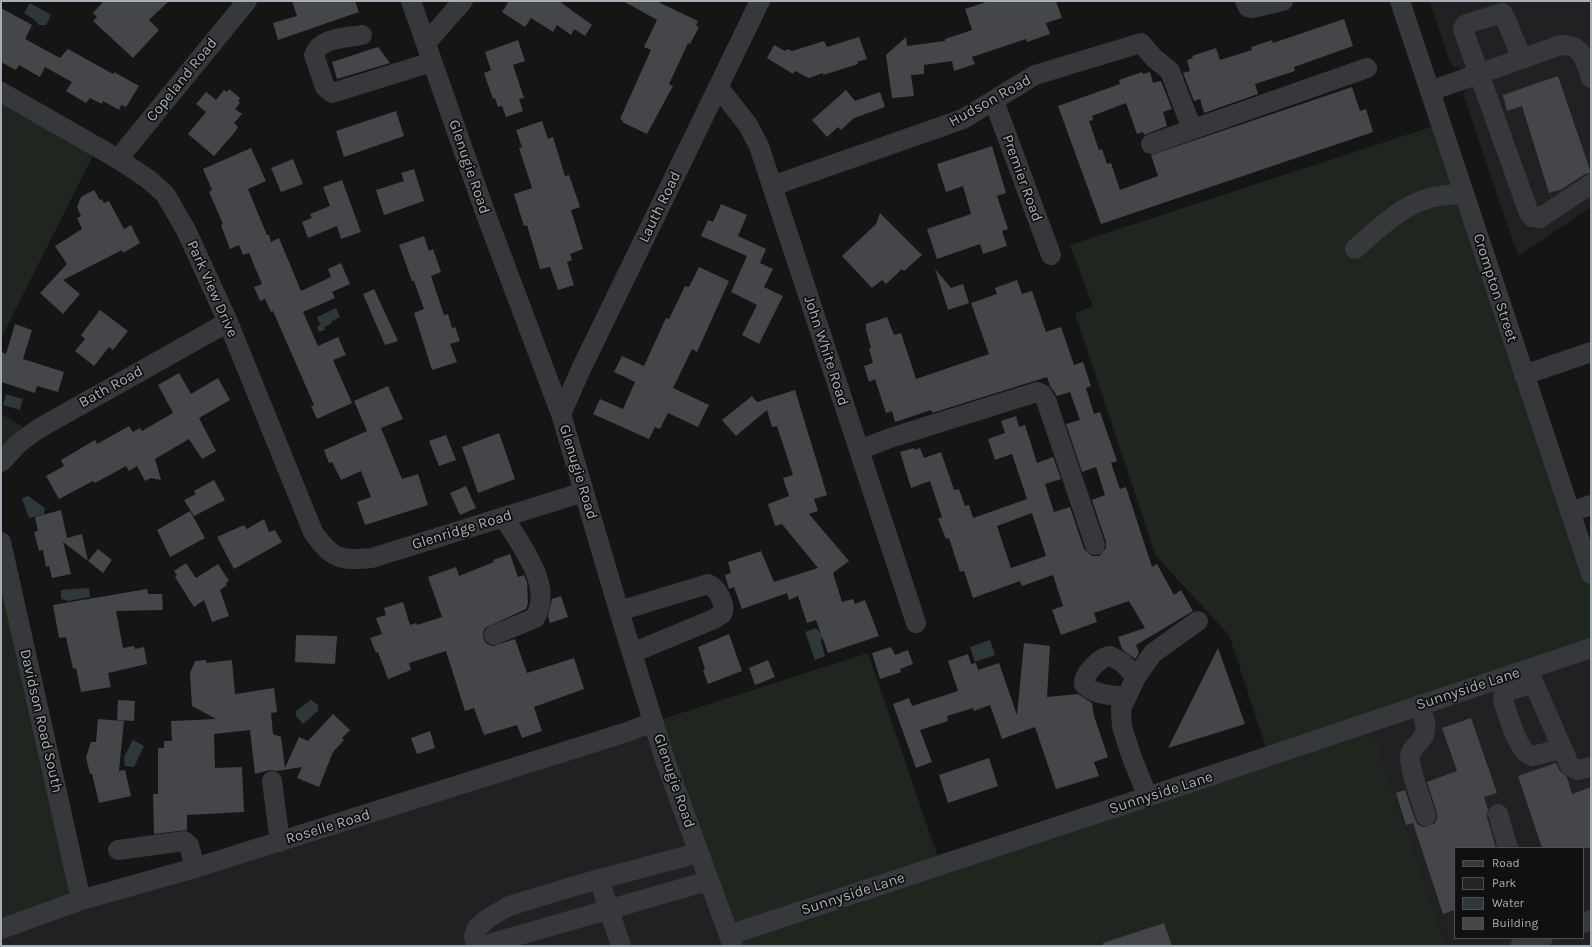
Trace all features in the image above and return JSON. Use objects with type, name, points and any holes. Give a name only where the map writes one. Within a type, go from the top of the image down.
[{"type":"street","name":"Copeland Road","points":[[118,160],[246,1]]},
{"type":"street","name":"Glenugie Road","points":[[411,1],[485,212],[561,414],[653,722],[708,881],[731,940]]},
{"type":"street","points":[[362,35],[324,42],[316,50],[314,55],[325,87],[332,93],[429,53],[463,1]]},
{"type":"street","name":"Lauth Road","points":[[561,414],[582,367],[760,1]]},
{"type":"street","points":[[1245,1],[1248,7],[1252,8],[1283,1]]},
{"type":"street","name":"Crompton Street","points":[[1400,1],[1591,574]]},
{"type":"street","points":[[1522,59],[1502,13],[1466,24],[1463,29],[1532,217],[1540,218],[1591,184]]},
{"type":"street","name":"Hudson Road","points":[[772,186],[963,119],[1035,75],[1141,43],[1154,58],[1170,71],[1192,130]]},
{"type":"street","points":[[1430,91],[1561,46],[1572,46],[1581,52],[1591,78]]},
{"type":"street","points":[[1151,144],[1367,68]]},
{"type":"street","name":"John White Road","points":[[719,88],[748,125],[759,146],[916,623]]},
{"type":"street","name":"Park View Drive","points":[[1,92],[118,160],[157,186],[168,198],[186,230],[228,322],[314,532],[328,551],[338,558]]},
{"type":"street","name":"Premier Road","points":[[994,101],[1050,255]]},
{"type":"street","points":[[1355,249],[1398,213],[1414,204],[1430,198],[1464,193]]},
{"type":"street","name":"Bath Road","points":[[1,462],[19,443],[38,428],[228,322]]},
{"type":"street","points":[[1524,375],[1591,352]]},
{"type":"street","points":[[859,450],[897,436],[1037,392],[1042,394],[1046,400],[1095,545]]},
{"type":"street","name":"Glenridge Road","points":[[338,558],[372,558],[584,492]]},
{"type":"street","points":[[1571,512],[1591,505]]},
{"type":"street","points":[[494,636],[535,618],[541,601],[540,586],[532,564],[504,517]]},
{"type":"street","name":"Davidson Road South","points":[[1,542],[81,900]]},
{"type":"street","points":[[619,611],[708,584],[714,587],[724,607],[722,614],[714,619],[632,653]]},
{"type":"street","points":[[1148,797],[1132,758],[1122,727],[1120,709],[1136,677],[1153,653],[1198,621]]},
{"type":"street","name":"Sunnyside Lane","points":[[731,940],[1419,705],[1531,676],[1591,648]]},
{"type":"street","points":[[1125,697],[1097,692],[1090,689],[1084,684],[1085,677],[1101,660],[1110,656],[1122,662],[1136,677]]},
{"type":"street","points":[[1562,749],[1532,756],[1528,755],[1522,748],[1504,704],[1503,697],[1508,691],[1531,676],[1562,749],[1573,769],[1578,770],[1591,767]]},
{"type":"street","points":[[1419,705],[1424,721],[1425,733],[1423,738],[1412,749],[1410,760],[1426,816]]},
{"type":"street","name":"Roselle Road","points":[[1,929],[81,900],[280,842],[627,732],[653,722]]},
{"type":"street","points":[[272,781],[280,842]]},
{"type":"street","points":[[1498,814],[1508,847]]},
{"type":"street","points":[[118,850],[184,841],[189,845],[195,868]]},
{"type":"street","points":[[698,853],[599,879],[509,906],[487,919],[477,928],[474,936],[475,942],[484,945],[588,914],[708,881]]},
{"type":"street","points":[[599,879],[621,946]]},
{"type":"street","points":[[578,885],[588,914]]},
{"type":"shaded area","points":[[1430,1],[1591,1],[1591,207],[1518,256],[1463,94],[1467,88],[1463,69],[1454,67],[1450,63]]},
{"type":"shaded area","points":[[1591,648],[1591,946],[1446,946],[1369,721]]},
{"type":"shaded area","points":[[653,722],[732,946],[1,946],[1,928]]},
{"type":"green space","points":[[1,90],[97,148],[1,338]]},
{"type":"green space","points":[[1440,124],[1591,576],[1591,648],[1369,721],[1446,946],[732,946],[653,722],[868,653],[941,866],[1269,756],[1229,635],[1156,556],[1075,313],[1093,306],[1070,245]]},
{"type":"green space","points":[[1,414],[33,433],[1,463]]},
{"type":"green space","points":[[1,539],[82,901],[1,928]]},
{"type":"water","points":[[30,3],[51,15],[46,25],[39,25],[35,20],[24,13]]},
{"type":"water","points":[[336,308],[340,317],[324,327],[325,330],[319,332],[317,327],[320,325],[317,317]]},
{"type":"water","points":[[6,394],[23,399],[20,410],[3,405]]},
{"type":"water","points":[[28,496],[45,508],[44,514],[29,518],[22,498]]},
{"type":"water","points":[[89,588],[90,597],[68,601],[61,599],[61,590]]},
{"type":"water","points":[[816,628],[822,634],[821,641],[825,656],[815,660],[805,632]]},
{"type":"water","points":[[990,640],[995,655],[975,662],[970,647]]},
{"type":"water","points":[[311,700],[318,705],[318,711],[303,724],[296,716],[296,711]]},
{"type":"water","points":[[133,740],[144,746],[134,767],[125,766],[124,757]]},
{"type":"building","points":[[104,1],[169,1],[149,20],[159,30],[133,58],[93,21],[97,17],[93,13]]},
{"type":"building","points":[[292,1],[355,1],[359,12],[278,40],[273,23],[297,16]]},
{"type":"building","points":[[509,1],[559,1],[592,25],[585,36],[574,29],[571,35],[557,25],[553,32],[531,18],[525,27],[502,12]]},
{"type":"building","points":[[623,1],[656,1],[698,21],[696,26],[699,27],[690,44],[688,43],[669,84],[673,86],[647,134],[622,122],[623,120],[620,119],[651,50],[644,47],[657,20]]},
{"type":"building","points":[[989,1],[1056,1],[1062,18],[1046,23],[1050,34],[1027,42],[1026,39],[972,57],[975,64],[954,71],[952,61],[924,65],[924,74],[911,75],[914,96],[892,98],[886,55],[906,37],[907,46],[945,41],[945,39],[972,30],[965,9]]},
{"type":"building","points":[[1,8],[32,25],[25,39],[60,58],[68,49],[113,74],[114,72],[139,86],[126,107],[121,105],[119,110],[103,101],[102,104],[90,98],[86,103],[66,91],[72,82],[45,67],[40,77],[19,65],[16,70],[1,62]]},
{"type":"building","points":[[1344,19],[1353,46],[1294,67],[1295,71],[1255,84],[1258,94],[1204,113],[1200,99],[1194,101],[1183,73],[1190,71],[1187,60],[1193,58],[1192,56],[1216,48],[1220,60],[1252,50],[1251,47],[1272,40],[1273,43]]},
{"type":"building","points":[[859,37],[867,59],[857,62],[858,64],[823,75],[823,73],[809,78],[795,71],[793,74],[767,58],[774,45],[785,51],[787,49],[792,51],[824,41],[827,47]]},
{"type":"building","points":[[518,40],[525,61],[513,65],[524,98],[519,99],[523,111],[506,117],[502,106],[498,107],[495,98],[493,99],[484,73],[491,70],[485,52]]},
{"type":"building","points":[[378,47],[390,63],[337,79],[332,62]]},
{"type":"building","points":[[1142,72],[1143,74],[1150,72],[1153,83],[1161,81],[1172,109],[1163,112],[1167,126],[1144,135],[1143,132],[1137,134],[1126,103],[1092,116],[1093,120],[1089,121],[1099,150],[1102,149],[1107,164],[1111,163],[1120,190],[1158,176],[1151,155],[1352,87],[1360,111],[1366,109],[1373,132],[1101,224],[1058,106],[1120,84],[1119,80]]},
{"type":"building","points":[[1558,76],[1591,173],[1585,174],[1562,189],[1549,193],[1522,106],[1507,111],[1503,95]]},
{"type":"building","points":[[229,89],[240,98],[238,101],[240,103],[235,109],[242,114],[234,123],[238,127],[235,132],[214,156],[188,134],[206,112],[196,104],[206,92],[216,100],[224,90],[227,92]]},
{"type":"building","points":[[846,90],[855,101],[880,92],[885,107],[854,118],[841,130],[838,127],[827,137],[812,120]]},
{"type":"building","points":[[396,111],[404,136],[344,157],[336,131]]},
{"type":"building","points":[[542,121],[548,139],[553,137],[565,176],[569,175],[580,207],[571,210],[583,249],[570,254],[572,260],[567,262],[574,285],[558,290],[550,267],[540,269],[527,225],[524,226],[514,194],[532,188],[519,148],[522,147],[516,130]]},
{"type":"building","points":[[992,146],[1006,193],[997,196],[1008,229],[1002,231],[1007,246],[983,254],[980,244],[937,259],[927,229],[971,214],[963,186],[946,192],[937,164]]},
{"type":"building","points":[[251,148],[266,181],[248,189],[271,242],[279,238],[301,291],[331,277],[328,269],[341,263],[350,284],[332,292],[335,298],[303,312],[318,346],[338,337],[346,355],[333,360],[352,403],[317,419],[311,406],[314,405],[273,311],[271,312],[265,299],[260,301],[254,287],[262,284],[249,253],[243,255],[239,245],[230,249],[221,225],[223,224],[209,192],[212,190],[203,169]]},
{"type":"building","points":[[293,159],[303,184],[281,192],[271,168]]},
{"type":"building","points":[[414,169],[424,201],[384,215],[376,190],[404,181],[401,173]]},
{"type":"building","points":[[342,180],[361,232],[341,239],[337,226],[308,238],[302,222],[312,218],[310,214],[330,206],[323,187]]},
{"type":"building","points":[[94,190],[100,200],[102,199],[104,203],[109,201],[124,229],[131,225],[140,243],[123,253],[122,250],[63,280],[80,294],[63,314],[40,293],[67,264],[55,246],[82,229],[77,218],[81,216],[77,207],[81,197]]},
{"type":"building","points":[[721,204],[747,215],[738,236],[766,249],[760,263],[773,269],[764,287],[783,296],[759,344],[742,335],[757,305],[731,292],[747,256],[701,236],[708,220],[713,222]]},
{"type":"building","points":[[880,213],[922,255],[904,271],[902,269],[886,284],[882,280],[872,288],[842,256],[876,224]]},
{"type":"building","points":[[424,236],[429,251],[433,249],[441,272],[431,276],[444,315],[448,314],[452,328],[455,327],[460,341],[450,344],[457,362],[432,370],[414,313],[424,309],[399,245]]},
{"type":"building","points":[[699,267],[729,281],[697,352],[692,349],[673,388],[709,405],[698,427],[668,413],[660,429],[655,427],[649,439],[593,414],[600,399],[623,409],[635,382],[614,372],[622,356],[644,366],[666,318],[669,319],[685,286],[689,287]]},
{"type":"building","points":[[935,269],[951,288],[963,284],[969,303],[948,310]]},
{"type":"building","points":[[1017,280],[1022,294],[1032,291],[1046,332],[1061,327],[1074,365],[1083,362],[1091,386],[1086,388],[1094,414],[1100,412],[1117,461],[1111,463],[1120,489],[1126,487],[1152,567],[1157,564],[1174,595],[1181,590],[1193,611],[1136,645],[1139,653],[1135,659],[1122,649],[1118,637],[1145,628],[1129,601],[1094,613],[1097,622],[1061,635],[1052,610],[1063,606],[1053,575],[1022,586],[1020,581],[973,598],[964,571],[960,572],[949,538],[946,539],[938,519],[942,517],[930,481],[911,488],[900,452],[920,448],[924,458],[941,452],[954,490],[959,489],[965,506],[969,505],[973,518],[1027,499],[1012,454],[995,460],[988,439],[1005,433],[1001,421],[1016,416],[1019,427],[1025,425],[1037,463],[1053,457],[1061,479],[1045,484],[1054,512],[1070,507],[1084,549],[1092,556],[1099,556],[1106,548],[1106,542],[1092,500],[1105,495],[1096,467],[1082,472],[1066,424],[1080,420],[1070,392],[1057,396],[1050,386],[1047,377],[932,413],[931,410],[895,422],[892,411],[886,413],[875,379],[869,382],[864,366],[873,363],[869,349],[871,348],[866,330],[866,324],[887,317],[894,335],[901,333],[916,379],[989,354],[971,303],[997,294],[995,288]],"holes":[[[1032,513],[1046,556],[1011,568],[997,526]]]},
{"type":"building","points":[[374,289],[398,341],[385,345],[363,294]]},
{"type":"building","points":[[100,310],[128,331],[113,350],[109,347],[94,366],[75,351],[85,339],[81,335]]},
{"type":"building","points":[[15,324],[32,330],[23,359],[64,372],[58,392],[37,386],[35,393],[1,382],[1,352],[6,354]]},
{"type":"building","points":[[179,373],[191,394],[218,378],[230,400],[199,418],[216,451],[202,459],[189,439],[155,459],[161,480],[151,478],[145,481],[137,466],[129,471],[126,466],[95,483],[93,481],[59,499],[46,476],[64,466],[61,460],[95,440],[97,444],[129,426],[133,432],[140,428],[142,431],[173,413],[158,385]]},
{"type":"building","points":[[388,386],[403,419],[381,428],[402,479],[418,474],[428,505],[365,525],[357,502],[371,497],[361,471],[341,480],[332,462],[329,463],[324,450],[367,431],[354,401]]},
{"type":"building","points":[[795,390],[827,495],[814,499],[818,511],[809,514],[849,561],[833,573],[842,602],[853,599],[855,604],[865,600],[879,636],[828,653],[816,620],[807,623],[798,596],[789,600],[787,593],[742,609],[734,587],[729,589],[725,575],[731,573],[728,562],[761,551],[774,582],[818,568],[782,524],[775,526],[768,504],[789,496],[783,478],[793,475],[777,426],[772,427],[767,410],[736,436],[722,420],[752,396],[757,402]]},
{"type":"building","points":[[499,433],[515,479],[478,493],[462,447]]},
{"type":"building","points":[[446,435],[456,460],[439,466],[429,441]]},
{"type":"building","points":[[214,480],[225,500],[194,516],[184,500],[196,494],[194,491]]},
{"type":"building","points":[[466,486],[476,508],[460,515],[450,493]]},
{"type":"building","points":[[61,510],[67,538],[82,534],[88,561],[63,542],[71,574],[52,578],[49,566],[46,567],[43,550],[39,551],[34,532],[38,531],[35,517]]},
{"type":"building","points":[[190,511],[205,538],[170,557],[157,530]]},
{"type":"building","points":[[264,519],[269,532],[275,530],[282,542],[234,569],[217,537],[244,525],[247,529]]},
{"type":"building","points":[[98,549],[112,560],[103,573],[88,561]]},
{"type":"building","points":[[510,554],[518,577],[524,575],[527,582],[528,603],[526,609],[485,628],[483,633],[484,640],[487,644],[493,646],[515,639],[527,673],[574,658],[584,689],[534,707],[542,731],[522,738],[517,725],[484,735],[474,708],[465,711],[446,651],[409,663],[411,670],[388,679],[378,652],[376,653],[370,638],[382,634],[376,618],[386,615],[384,608],[403,602],[410,625],[416,623],[417,625],[442,617],[428,577],[456,567],[459,576],[494,562],[493,560]]},
{"type":"building","points":[[186,563],[196,578],[218,564],[229,581],[226,583],[227,585],[220,590],[229,616],[212,622],[204,600],[194,607],[175,577],[177,575],[174,571]]},
{"type":"building","points":[[147,589],[148,594],[162,594],[163,610],[116,611],[123,648],[134,646],[135,649],[144,647],[147,664],[108,673],[111,687],[81,692],[76,668],[73,669],[66,637],[59,638],[53,605]]},
{"type":"building","points":[[561,596],[568,617],[550,623],[548,616],[552,599]]},
{"type":"building","points":[[729,634],[742,671],[708,684],[698,647]]},
{"type":"building","points":[[296,635],[337,636],[335,664],[295,662]]},
{"type":"building","points":[[1024,643],[1050,646],[1047,697],[1078,694],[1092,703],[1094,716],[1108,757],[1094,762],[1099,776],[1056,789],[1035,727],[1002,739],[990,705],[974,711],[973,708],[947,716],[948,721],[920,730],[932,762],[916,768],[893,704],[909,698],[912,706],[958,691],[948,661],[968,654],[971,664],[976,663],[978,670],[999,663],[1017,715]]},
{"type":"building","points":[[891,647],[895,655],[908,650],[913,664],[900,669],[901,672],[880,679],[872,653]]},
{"type":"building","points":[[1218,648],[1245,724],[1168,748]]},
{"type":"building","points":[[206,660],[206,663],[232,660],[235,694],[274,688],[277,712],[271,713],[273,734],[281,737],[285,768],[299,737],[308,741],[333,714],[350,730],[342,738],[344,740],[333,752],[319,787],[297,778],[302,767],[277,771],[270,770],[255,774],[250,730],[214,734],[215,768],[242,767],[244,812],[187,815],[187,830],[154,834],[153,794],[158,794],[158,748],[164,748],[164,741],[172,741],[171,721],[216,719],[192,706],[190,673],[195,661]]},
{"type":"building","points":[[768,660],[775,677],[755,685],[749,668]]},
{"type":"building","points":[[118,700],[135,701],[134,721],[117,720]]},
{"type":"building","points":[[1471,718],[1497,793],[1484,797],[1488,809],[1487,817],[1496,847],[1454,847],[1454,910],[1443,914],[1413,823],[1406,825],[1396,793],[1405,790],[1418,825],[1424,827],[1434,824],[1437,819],[1437,813],[1427,782],[1457,771],[1442,728]]},
{"type":"building","points":[[98,719],[124,721],[119,771],[125,770],[131,796],[99,803],[86,757],[91,742],[96,742]]},
{"type":"building","points":[[430,731],[435,748],[417,754],[411,738]]},
{"type":"building","points":[[989,758],[998,786],[948,803],[939,775]]},
{"type":"building","points":[[1556,763],[1560,771],[1567,777],[1572,794],[1591,787],[1591,848],[1542,847],[1518,776]]},
{"type":"building","points":[[1164,923],[1172,946],[1103,946],[1103,943]]}]
